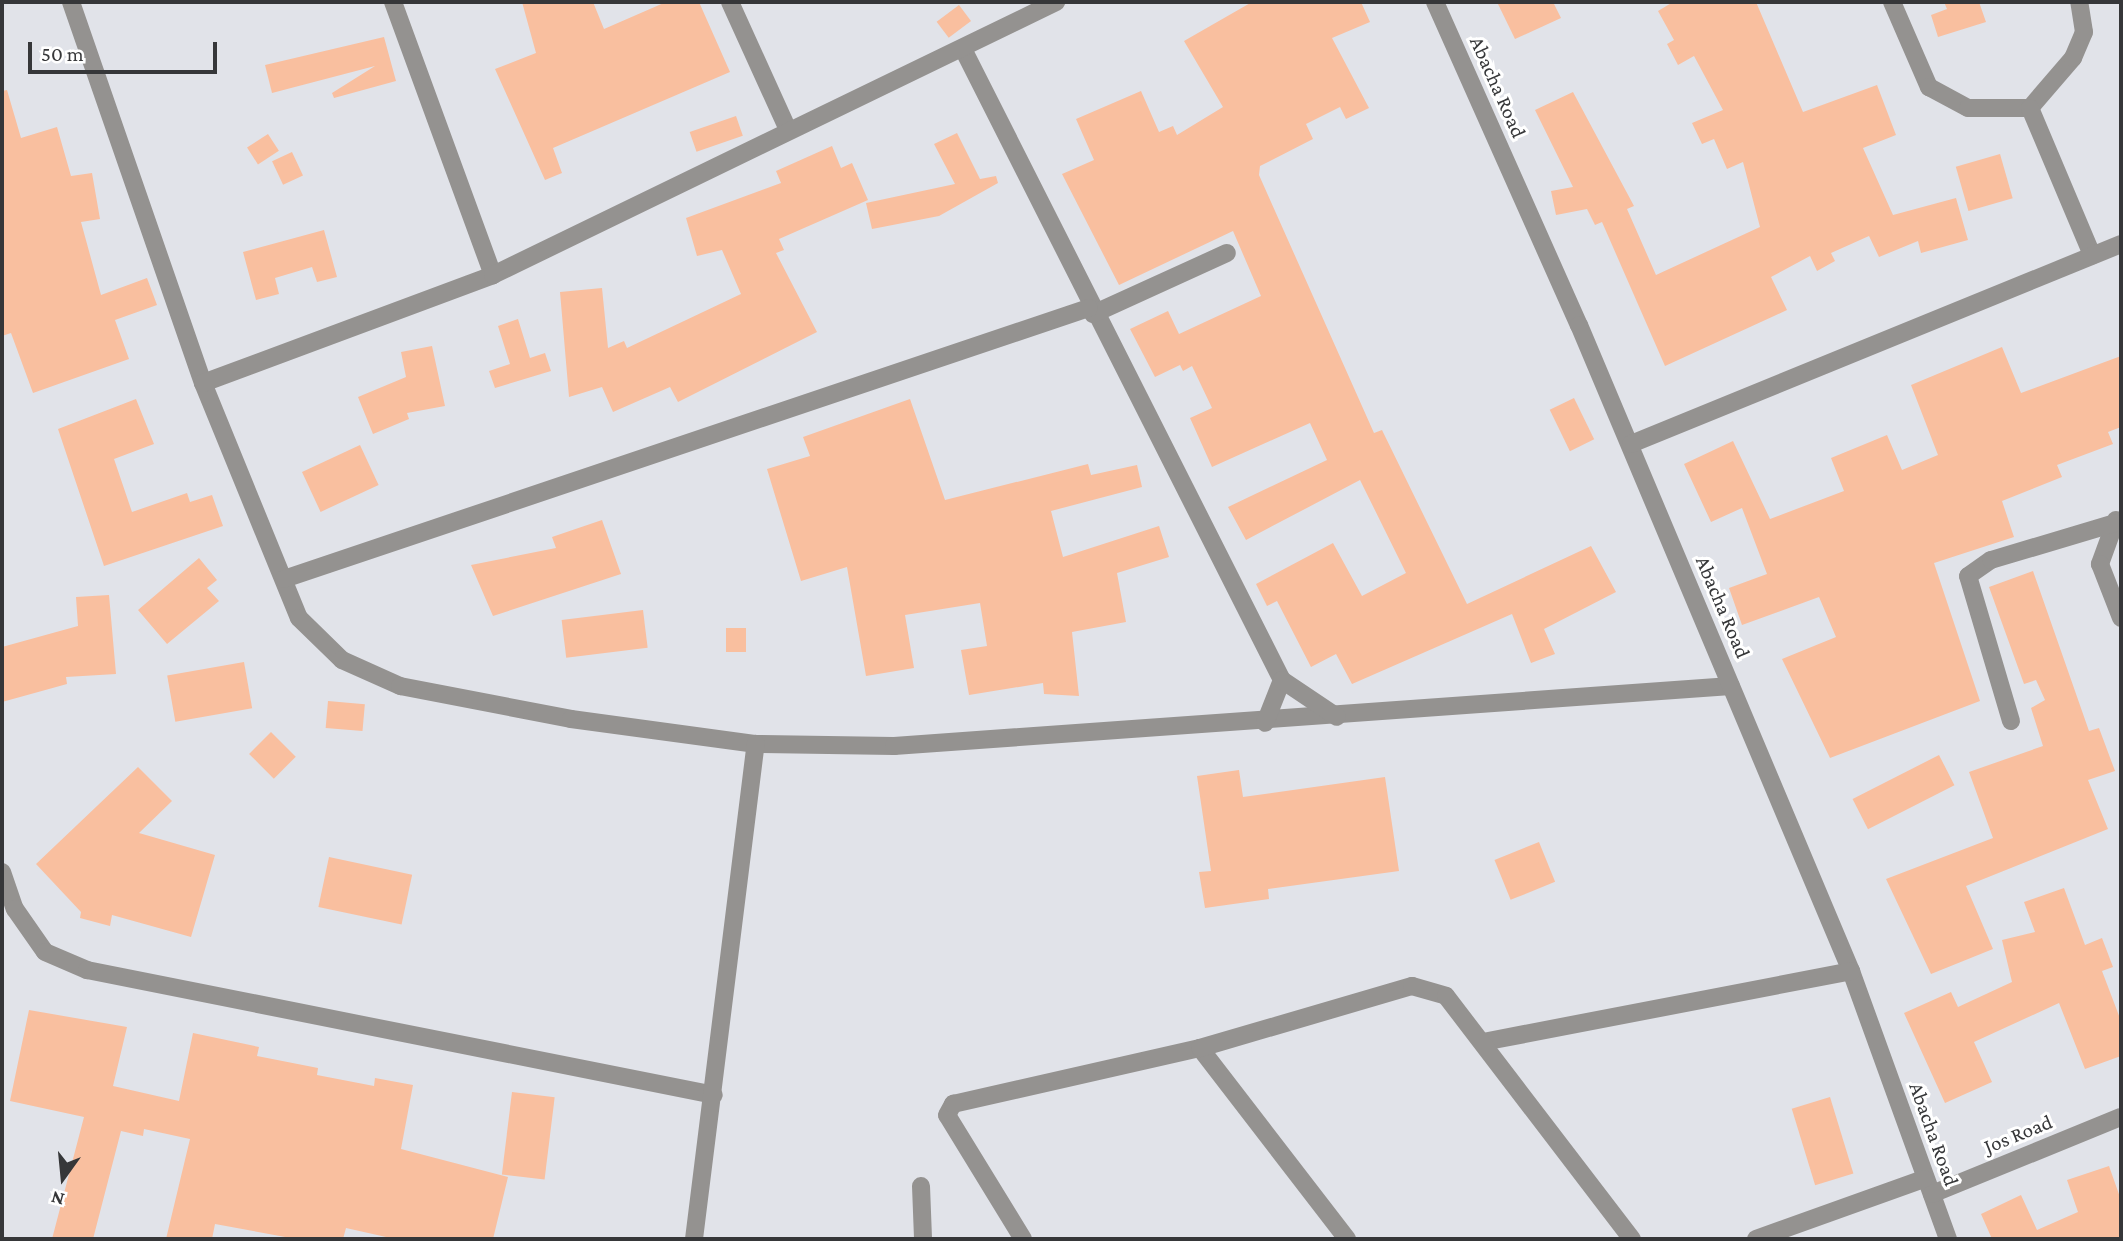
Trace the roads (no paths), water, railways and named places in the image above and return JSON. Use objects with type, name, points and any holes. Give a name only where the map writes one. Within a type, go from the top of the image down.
[{"type":"street","points":[[71,2],[203,383],[299,618],[342,660],[400,686],[571,719],[756,744],[894,746],[1336,718],[1731,686]]},
{"type":"street","points":[[393,2],[493,275]]},
{"type":"street","points":[[730,2],[788,130]]},
{"type":"street","points":[[203,383],[493,275],[1056,2]]},
{"type":"street","name":"Abacha Road","points":[[1435,2],[1631,444],[1851,971],[1948,1239]]},
{"type":"street","points":[[1892,2],[1929,87],[1968,108],[2030,108],[2073,58],[2084,32],[2080,2]]},
{"type":"street","points":[[963,49],[1091,311],[1282,680],[1336,718]]},
{"type":"street","points":[[2030,108],[2092,255]]},
{"type":"street","points":[[1631,444],[2121,244]]},
{"type":"street","points":[[284,579],[1091,311],[1227,253]]},
{"type":"street","points":[[2118,519],[2100,564],[2121,618]]},
{"type":"street","points":[[2011,721],[1968,576],[1991,560],[2118,519]]},
{"type":"street","points":[[1265,723],[1282,680]]},
{"type":"street","points":[[694,1239],[756,744]]},
{"type":"street","points":[[2,872],[15,909],[45,952],[87,970],[714,1095]]},
{"type":"street","points":[[1483,1042],[1851,971]]},
{"type":"street","points":[[1023,1239],[947,1115],[953,1104],[1200,1048],[1412,986],[1446,996],[1632,1239]]},
{"type":"street","points":[[1200,1048],[1347,1239]]},
{"type":"street","name":"Jos Road","points":[[1756,1239],[1928,1186],[2121,1117]]},
{"type":"street","points":[[922,1186],[923,1239]]}]
